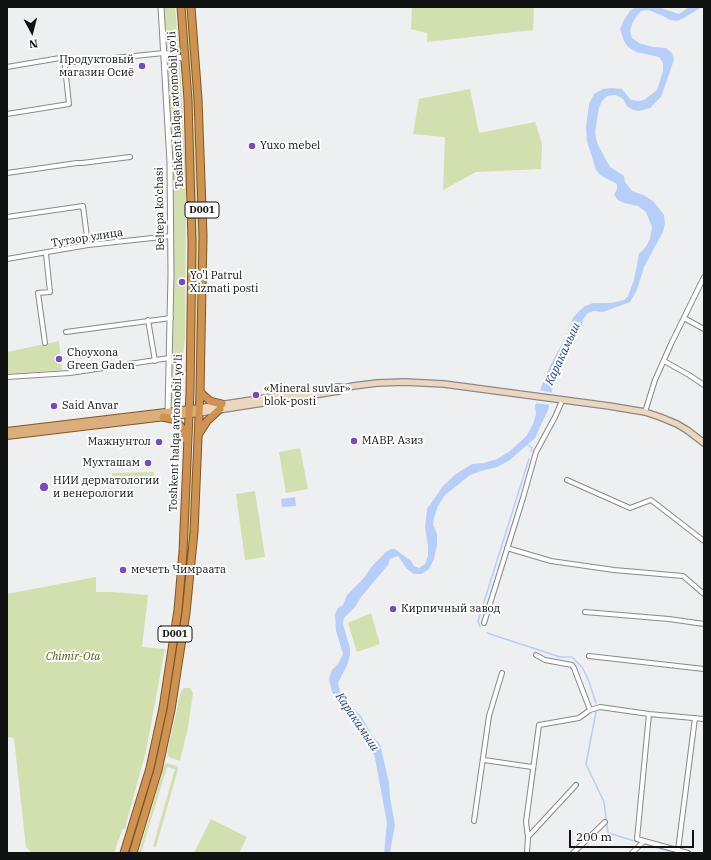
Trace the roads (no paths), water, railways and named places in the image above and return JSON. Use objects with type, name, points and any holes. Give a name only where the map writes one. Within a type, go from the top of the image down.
[{"type":"highway","name":"Toshkent halqa avtomobil yo'li","points":[[124,853],[150,768],[163,708],[178,610],[183,552],[189,411],[192,236],[189,120],[181,7]]},
{"type":"highway","name":"Toshkent halqa avtomobil yo'li","points":[[133,853],[158,770],[171,710],[188,601],[194,532],[200,392],[203,236],[199,119],[191,7]]},
{"type":"highway","points":[[189,120],[194,123],[199,119]]},
{"type":"highway","points":[[197,437],[207,421],[221,407],[210,402],[200,392]]},
{"type":"highway","points":[[163,417],[174,420],[179,424],[187,444]]},
{"type":"highway","points":[[150,768],[158,770]]},
{"type":"main road","points":[[7,431],[168,412],[199,410],[339,391],[346,388],[377,383],[410,383],[444,384],[645,412],[677,424],[704,443]]},
{"type":"main road","points":[[7,436],[163,417],[189,411]]},
{"type":"street","name":"Beltepa ko'chasi","points":[[161,7],[170,162],[171,236],[168,412]]},
{"type":"street","points":[[7,67],[54,58],[64,58],[74,62],[164,53],[185,59]]},
{"type":"street","points":[[7,114],[69,104],[64,58]]},
{"type":"street","points":[[7,173],[77,162],[82,163],[130,157]]},
{"type":"street","points":[[7,217],[83,206],[88,245]]},
{"type":"street","name":"Тутзор улица","points":[[7,259],[46,254],[88,245],[171,236]]},
{"type":"street","points":[[45,343],[38,293],[50,292],[46,254]]},
{"type":"street","points":[[645,412],[655,380],[704,277]]},
{"type":"street","points":[[66,332],[170,318]]},
{"type":"street","points":[[684,318],[704,330]]},
{"type":"street","points":[[148,320],[155,361]]},
{"type":"street","points":[[7,377],[70,373],[169,358]]},
{"type":"street","points":[[664,361],[704,385]]},
{"type":"street","points":[[484,623],[536,452],[555,417],[562,400]]},
{"type":"street","points":[[567,480],[630,508],[651,500],[704,541]]},
{"type":"street","points":[[507,548],[551,561],[614,570],[683,576],[704,594]]},
{"type":"street","points":[[585,612],[669,619],[704,624]]},
{"type":"street","points":[[536,655],[545,660],[572,665],[590,710]]},
{"type":"street","points":[[589,656],[704,669]]},
{"type":"street","points":[[474,821],[484,760],[489,716],[502,673]]},
{"type":"street","points":[[527,853],[528,837],[526,822],[532,767],[539,725],[579,718],[590,710],[600,707],[649,714],[704,719]]},
{"type":"street","points":[[649,714],[637,839],[688,853]]},
{"type":"street","points":[[678,850],[695,718]]},
{"type":"street","points":[[484,760],[532,767]]},
{"type":"street","points":[[528,837],[576,785]]},
{"type":"street","points":[[573,853],[605,822]]},
{"type":"street","points":[[632,853],[644,841]]},
{"type":"water","name":"Каракамыш","points":[[636,7],[658,7],[679,14],[689,7],[702,7],[677,21],[670,20],[648,10],[641,11],[632,24],[630,31],[632,38],[639,43],[653,47],[666,48],[672,53],[674,60],[661,97],[650,108],[639,111],[633,110],[627,106],[623,99],[616,95],[607,96],[602,101],[599,108],[595,132],[596,138],[598,145],[610,167],[624,176],[625,182],[632,191],[653,201],[664,215],[665,223],[663,232],[644,267],[637,290],[630,302],[603,312],[594,311],[588,313],[583,319],[582,325],[558,368],[548,410],[535,438],[510,460],[497,467],[470,475],[445,495],[438,506],[434,518],[433,525],[437,533],[437,545],[434,559],[429,569],[422,574],[414,574],[407,569],[398,556],[390,559],[388,565],[361,597],[355,607],[344,618],[343,624],[350,648],[350,654],[348,663],[338,683],[345,700],[361,716],[373,737],[380,744],[389,783],[395,825],[390,853],[384,853],[387,823],[375,758],[371,747],[362,736],[354,722],[342,709],[332,692],[329,679],[332,670],[338,664],[343,654],[336,631],[335,614],[338,608],[343,605],[347,595],[363,579],[373,565],[391,549],[395,549],[411,561],[414,566],[419,568],[425,564],[428,556],[425,527],[427,509],[443,486],[456,474],[472,464],[484,463],[497,459],[510,451],[527,435],[533,424],[536,414],[535,406],[543,382],[568,333],[573,318],[578,312],[585,306],[593,303],[611,303],[624,300],[628,296],[634,280],[639,254],[645,248],[650,239],[652,227],[646,212],[638,206],[618,200],[614,195],[617,189],[617,184],[600,175],[596,170],[587,141],[586,128],[589,104],[594,94],[603,89],[622,89],[631,100],[638,101],[644,100],[657,90],[663,71],[663,63],[659,57],[636,52],[628,47],[624,41],[620,29],[630,11]]},
{"type":"water","points":[[295,497],[296,506],[282,507],[281,499]]},
{"type":"waterway","points":[[528,445],[532,448],[531,451]]},
{"type":"waterway","points":[[480,627],[478,621],[529,459]]},
{"type":"waterway","points":[[487,633],[560,657],[572,657],[582,667],[588,679],[596,703]]},
{"type":"waterway","points":[[596,712],[586,764],[604,802],[608,833],[675,853]]},
{"type":"place","name":"Продуктовый магазин Осиё","points":[[142,66]]},
{"type":"place","name":"Yuxo mebel","points":[[252,146]]},
{"type":"place","name":"Yo'l Patrul Xizmati posti","points":[[182,282]]},
{"type":"place","name":"Choyxona Green Gaden","points":[[59,359]]},
{"type":"place","name":"«Mineral suvlar» blok-posti","points":[[256,395]]},
{"type":"place","name":"Said Anvar","points":[[54,406]]},
{"type":"place","name":"МАВР. Азиз","points":[[354,441]]},
{"type":"place","name":"Мажнунтол","points":[[159,442]]},
{"type":"place","name":"Мухташам","points":[[148,463]]},
{"type":"place","name":"НИИ дерматологии и венерологии","points":[[44,487]]},
{"type":"place","name":"мечеть Чимраата","points":[[123,570]]},
{"type":"place","name":"Кирпичный завод","points":[[393,609]]},
{"type":"park label","name":"Chimir-Ota","points":[[73,657]]}]
